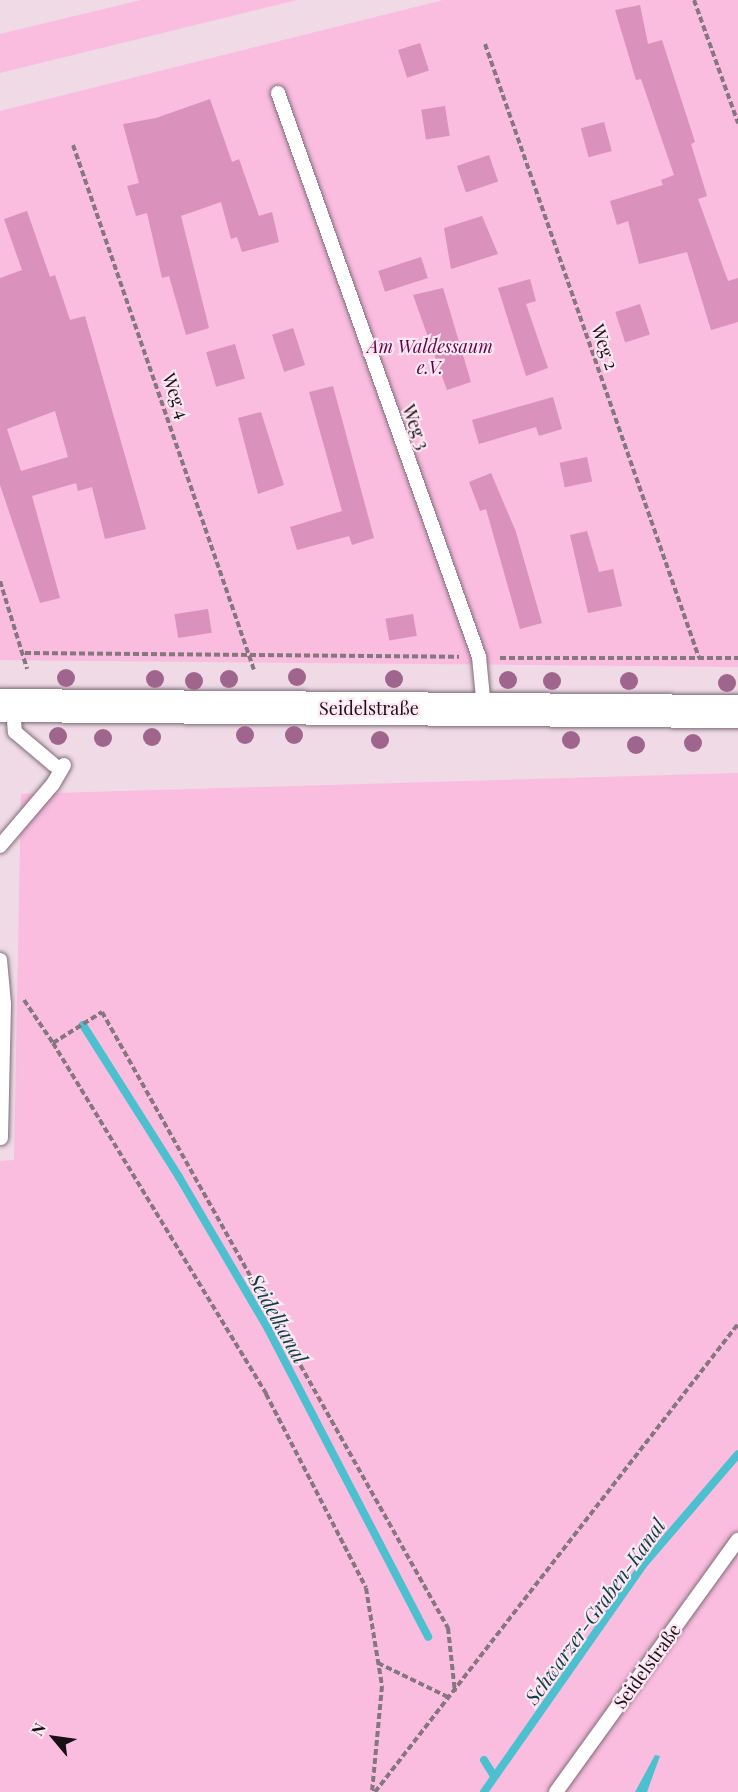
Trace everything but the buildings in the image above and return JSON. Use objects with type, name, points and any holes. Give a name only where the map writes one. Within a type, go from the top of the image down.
[{"type":"main road","name":"Seidelstraße","points":[[6,706],[738,711]]},
{"type":"lane","name":"Weg 3","points":[[278,93],[479,657],[484,708]]},
{"type":"lane","points":[[0,846],[53,784],[59,765],[15,732],[6,706]]},
{"type":"lane","points":[[0,960],[2,984],[1,1138]]},
{"type":"lane","name":"Seidelstraße","points":[[556,1792],[738,1540]]},
{"type":"path","points":[[694,0],[738,123]]},
{"type":"path","name":"Weg 2","points":[[486,44],[699,658]]},
{"type":"path","name":"Weg 4","points":[[73,145],[252,655],[255,670]]},
{"type":"path","points":[[0,581],[25,653],[27,669]]},
{"type":"path","points":[[25,653],[738,658]]},
{"type":"path","points":[[2,984],[27,1002],[271,1404],[366,1588],[382,1686],[373,1792]]},
{"type":"path","points":[[53,1043],[102,1012],[448,1628],[455,1692]]},
{"type":"path","points":[[373,1792],[455,1692],[738,1324]]},
{"type":"path","points":[[378,1663],[450,1698]]},
{"type":"green space","points":[[141,0],[297,0],[0,73],[0,34]]},
{"type":"green space","name":"Am Waldessaum e.V.","points":[[443,0],[738,0],[738,667],[0,660],[0,111]]},
{"type":"green space","points":[[738,773],[738,1792],[0,1792],[0,1161],[14,1160],[21,794]]},
{"type":"water","points":[[655,1755],[660,1756],[647,1792],[635,1792]]},
{"type":"waterway","name":"Seidelkanal","points":[[83,1025],[179,1177],[268,1329],[428,1637]]},
{"type":"waterway","name":"Schwarzer-Graben-Kanal","points":[[484,1792],[643,1565],[738,1454]]},
{"type":"waterway","name":"Seidelkanal","points":[[484,1760],[494,1776]]}]
